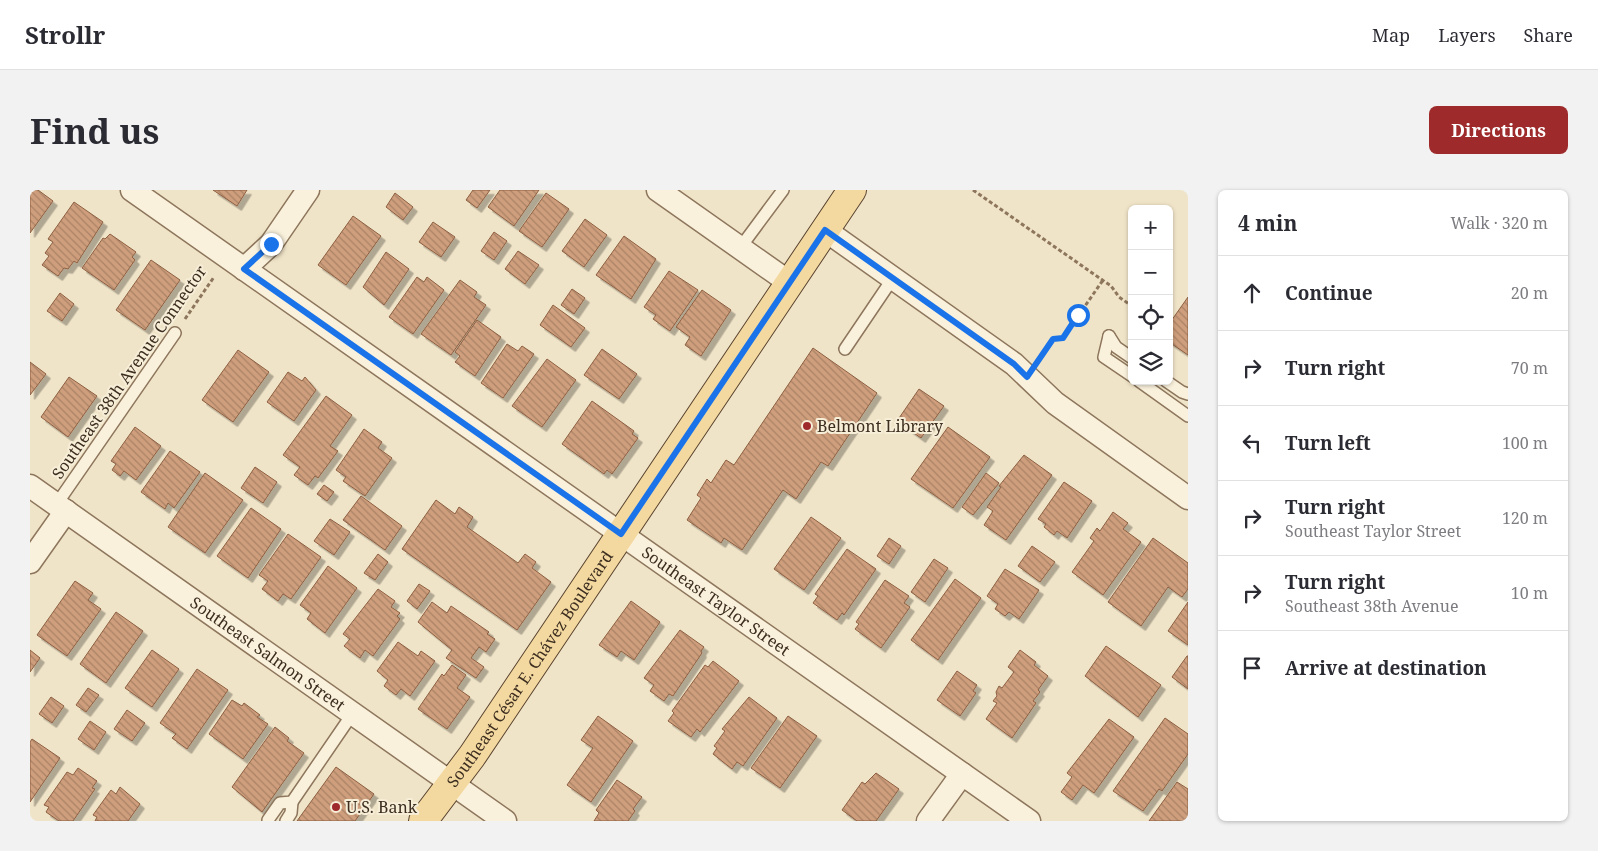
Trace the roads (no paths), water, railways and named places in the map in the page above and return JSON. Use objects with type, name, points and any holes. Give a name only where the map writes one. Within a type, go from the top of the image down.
[{"type":"main road","name":"Southeast César E. Chávez Boulevard","points":[[423,821],[452,783],[621,534],[790,283],[846,194]]},
{"type":"street","name":"Southeast Taylor Street","points":[[132,190],[1029,821]]},
{"type":"street","points":[[236,263],[271,244],[308,190]]},
{"type":"street","points":[[658,190],[790,283]]},
{"type":"street","points":[[825,230],[1014,364],[1055,403],[1188,498]]},
{"type":"street","name":"Southeast Salmon Street","points":[[30,486],[506,821]]},
{"type":"street","points":[[30,562],[61,508]]},
{"type":"street","points":[[928,821],[962,774]]},
{"type":"lane","points":[[740,248],[782,190]]},
{"type":"lane","points":[[845,349],[893,278]]},
{"type":"lane","name":"Southeast 38th Avenue Connector","points":[[61,508],[175,333]]},
{"type":"lane","points":[[1128,355],[1116,347],[1109,336],[1104,357],[1128,373]]},
{"type":"lane","points":[[1145,385],[1188,416]]},
{"type":"lane","points":[[1172,385],[1188,394]]},
{"type":"lane","points":[[286,821],[291,813],[292,802],[353,713]]},
{"type":"lane","points":[[268,820],[280,803],[292,802]]},
{"type":"place","name":"Belmont Library","points":[[807,426]]},
{"type":"place","name":"U.S. Bank","points":[[336,807]]}]
